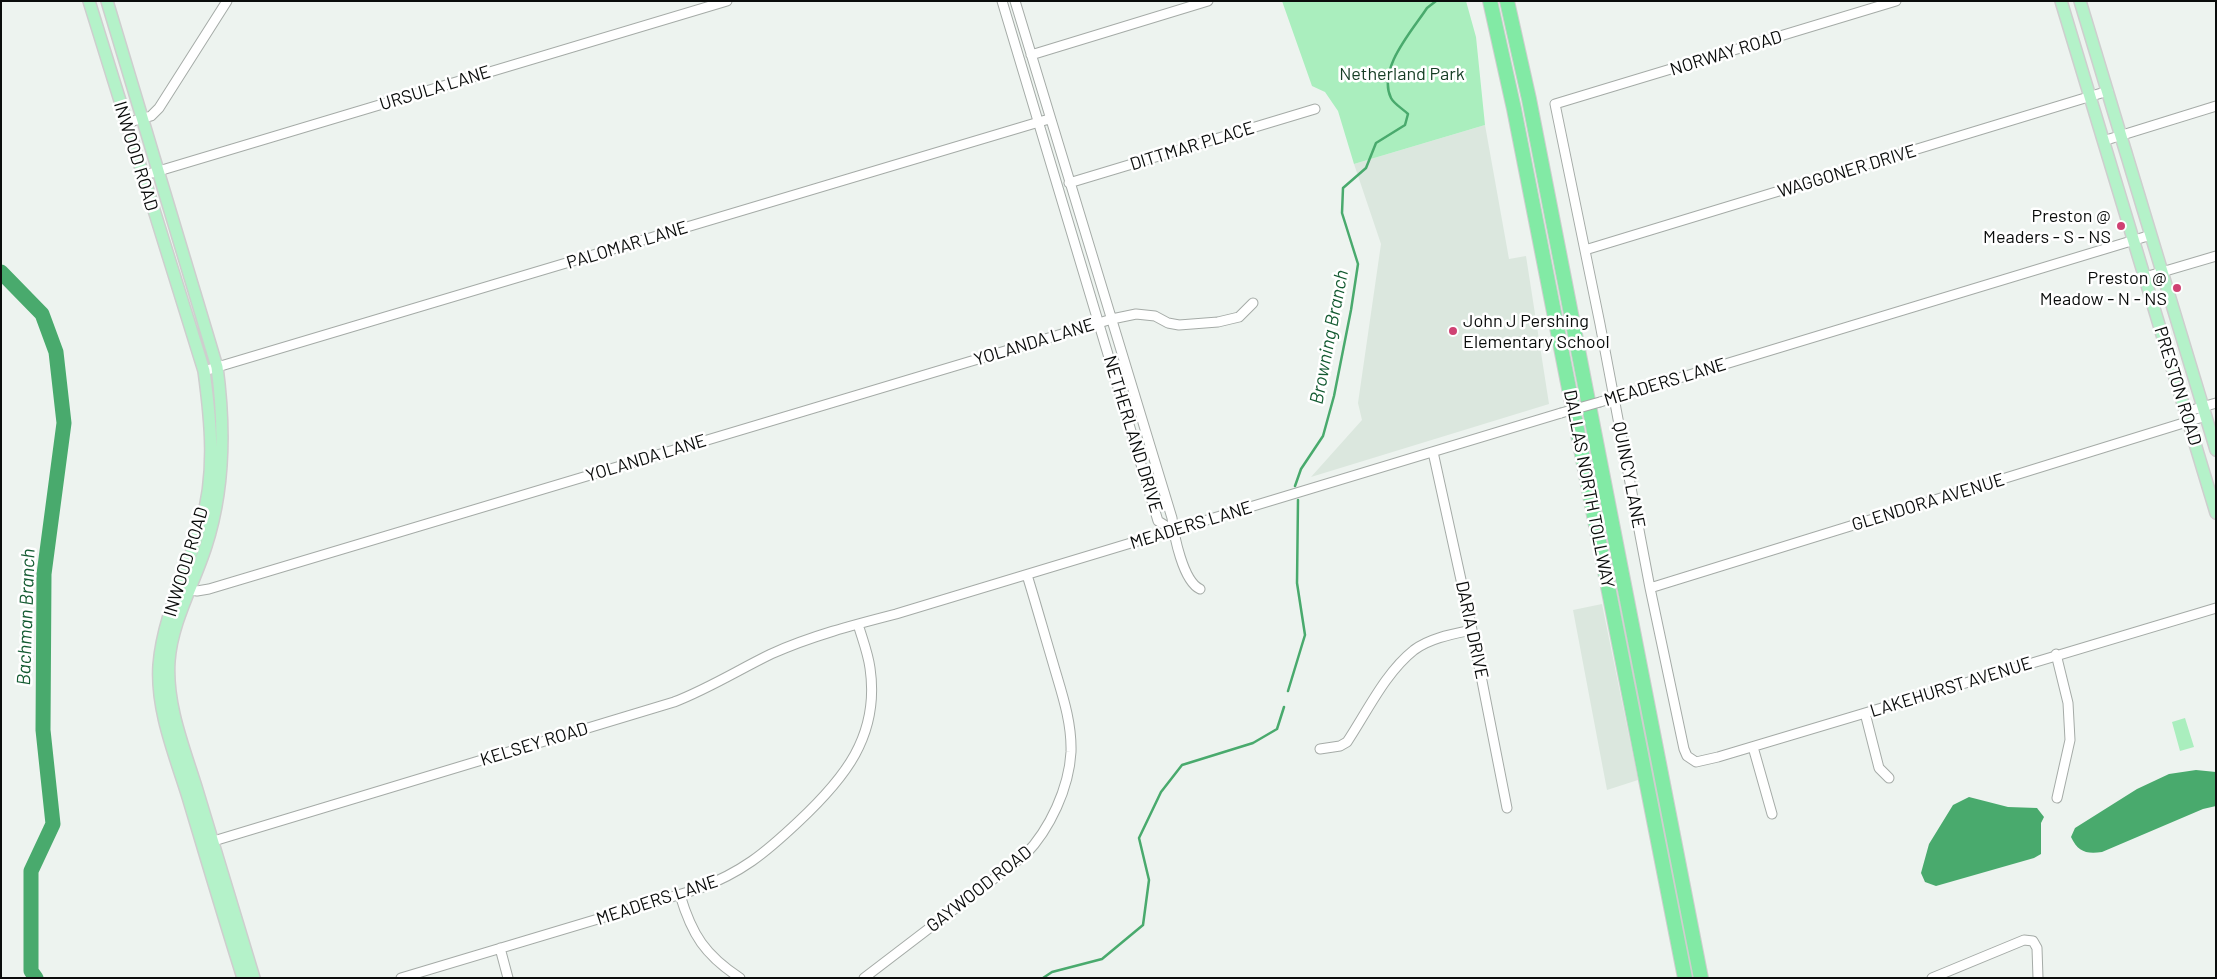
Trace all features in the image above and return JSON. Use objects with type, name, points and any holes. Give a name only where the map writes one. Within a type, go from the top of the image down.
[{"type":"highway","name":"DALLAS NORTH TOLLWAY","points":[[1490,1],[1514,109],[1685,978]]},
{"type":"highway","name":"DALLAS NORTH TOLLWAY","points":[[1507,1],[1529,99],[1701,978]]},
{"type":"main road","name":"INWOOD ROAD","points":[[89,1],[204,371],[211,422],[211,454],[214,481],[213,523],[184,589],[172,645],[168,711],[207,843],[243,978]]},
{"type":"main road","name":"INWOOD ROAD","points":[[107,1],[217,367],[222,407],[223,442],[214,481]]},
{"type":"main road","name":"PRESTON ROAD","points":[[2061,1],[2216,513]]},
{"type":"main road","name":"PRESTON ROAD","points":[[2080,1],[2216,450]]},
{"type":"main road","name":"INWOOD ROAD","points":[[207,843],[254,978]]},
{"type":"street","points":[[126,123],[151,116],[165,101],[227,1]]},
{"type":"street","name":"URSULA LANE","points":[[142,176],[727,1]]},
{"type":"street","name":"NETHERLAND DRIVE","points":[[1002,1],[1158,521],[1174,531]]},
{"type":"street","name":"NETHERLAND DRIVE","points":[[1015,1],[1049,119],[1172,518],[1174,531]]},
{"type":"street","points":[[1031,55],[1208,1]]},
{"type":"street","name":"NORWAY ROAD","points":[[1556,104],[1896,1]]},
{"type":"street","points":[[1009,24],[1021,21]]},
{"type":"street","name":"WAGGONER DRIVE","points":[[1585,250],[2108,91]]},
{"type":"street","name":"QUINCY LANE","points":[[1556,104],[1650,588],[1687,756]]},
{"type":"street","points":[[2103,141],[2216,106]]},
{"type":"street","name":"DITTMAR PLACE","points":[[1069,183],[1315,109]]},
{"type":"street","name":"PALOMAR LANE","points":[[204,371],[1049,119]]},
{"type":"street","name":"MEADERS LANE","points":[[401,978],[680,895],[722,880],[755,860],[818,803],[849,767],[864,733],[871,698],[870,669],[858,624],[1174,531],[2151,236]]},
{"type":"street","points":[[2145,277],[2216,256]]},
{"type":"street","name":"YOLANDA LANE","points":[[184,589],[209,589],[1099,322],[1136,314],[1155,316],[1168,323],[1179,325],[1218,322],[1239,317],[1252,302]]},
{"type":"street","name":"GLENDORA AVENUE","points":[[1650,588],[2204,412],[2216,403]]},
{"type":"street","name":"DARIA DRIVE","points":[[1433,452],[1472,630],[1507,808]]},
{"type":"street","points":[[1174,531],[1189,580],[1200,589]]},
{"type":"street","name":"GAYWOOD ROAD","points":[[864,978],[1025,854],[1041,836],[1054,812],[1067,775],[1071,752],[1070,732],[1066,707],[1027,574]]},
{"type":"street","name":"LAKEHURST AVENUE","points":[[1687,756],[1696,762],[1753,747],[2056,654],[2216,608]]},
{"type":"street","name":"KELSEY ROAD","points":[[207,843],[674,702],[699,692],[772,654],[821,635],[858,624]]},
{"type":"street","points":[[1320,749],[1340,746],[1347,742],[1392,673],[1413,651],[1440,638],[1472,630]]},
{"type":"street","points":[[2056,654],[2068,703],[2070,740],[2057,798]]},
{"type":"street","points":[[1865,713],[1879,768],[1889,778]]},
{"type":"street","points":[[1753,747],[1772,814]]},
{"type":"street","points":[[680,895],[690,926],[697,939],[717,961],[740,978]]},
{"type":"street","points":[[1932,978],[2015,942],[2024,940],[2033,941],[2037,948],[2038,978]]},
{"type":"street","points":[[500,948],[508,978]]},
{"type":"shaded area","name":"John J Pershing Elementary School","points":[[1485,125],[1509,259],[1526,256],[1549,404],[1311,477],[1362,420],[1358,403],[1381,244],[1354,164]]},
{"type":"shaded area","points":[[1602,604],[1638,780],[1607,790],[1573,610]]},
{"type":"shaded area","points":[[2196,770],[2216,772],[2216,806],[2203,809],[2102,852],[2091,853],[2083,851],[2071,837],[2075,828],[2137,789],[2169,774]]},
{"type":"shaded area","points":[[1969,797],[2008,807],[2037,808],[2044,817],[2041,823],[2041,854],[2034,858],[1936,886],[1925,882],[1921,873],[1929,844],[1953,805]]},
{"type":"green space","name":"Netherland Park","points":[[1282,1],[1466,1],[1476,37],[1485,125],[1354,164],[1338,111],[1325,92],[1312,86]]},
{"type":"green space","points":[[2185,718],[2194,747],[2180,751],[2172,722]]},
{"type":"waterway","name":"Browning Branch","points":[[1295,486],[1301,469],[1323,436],[1334,396],[1351,310],[1358,264],[1342,213],[1343,188],[1366,168],[1376,143],[1405,125],[1408,114],[1391,98],[1388,87],[1389,75],[1392,63],[1405,39],[1427,8],[1436,1]]},
{"type":"waterway","name":"Bachman Branch","points":[[1,272],[42,314],[56,352],[64,423],[44,574],[43,730],[53,824],[31,871],[31,971],[36,978]]},
{"type":"waterway","name":"Browning Branch","points":[[1288,691],[1305,635],[1297,583],[1298,500]]},
{"type":"waterway","name":"Browning Branch","points":[[1043,978],[1052,972],[1102,959],[1143,925],[1149,880],[1139,838],[1161,792],[1182,765],[1253,743],[1277,729],[1284,707]]},
{"type":"place","name":"Preston @ Meaders - S - NS","points":[[2121,226]]},
{"type":"place","name":"Preston @ Meadow - N - NS","points":[[2177,288]]},
{"type":"place","name":"John J Pershing Elementary School","points":[[1453,331]]}]
